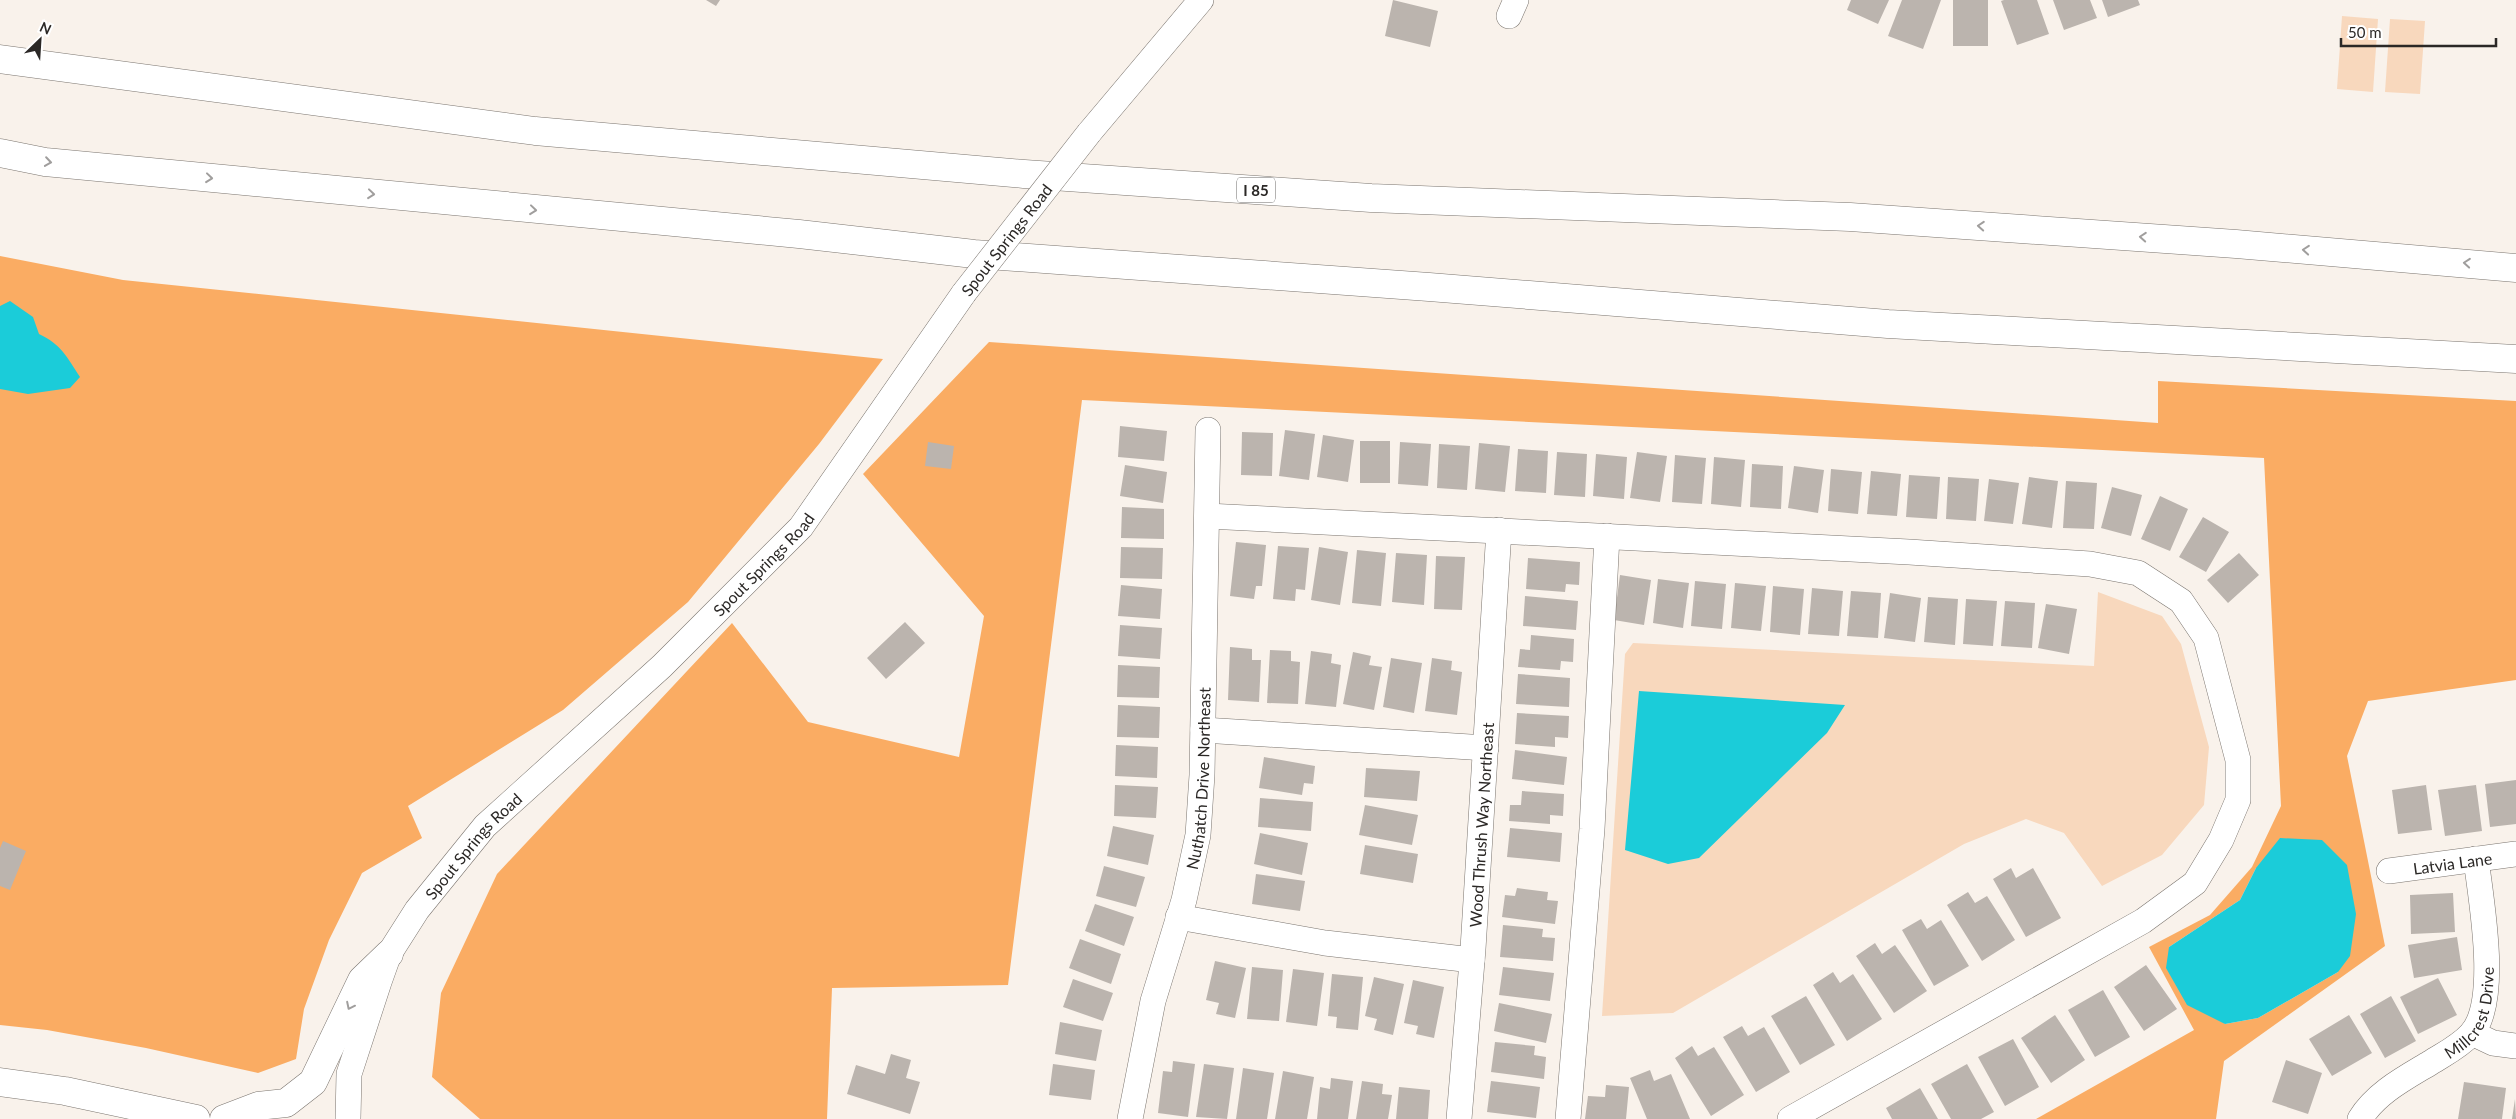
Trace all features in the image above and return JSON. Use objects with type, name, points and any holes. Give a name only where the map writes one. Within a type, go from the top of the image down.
[{"type":"main road","name":"I 85","points":[[0,59],[535,131],[1024,174],[1371,198],[1850,216],[2236,244],[2516,268]]},
{"type":"main road","points":[[0,153],[45,162],[799,234],[974,254],[1428,287],[1888,324],[2516,359]]},
{"type":"main road","points":[[224,1119],[258,1106],[286,1103],[313,1082],[362,980],[389,954]]},
{"type":"main road","points":[[0,1082],[65,1091],[196,1119]]},
{"type":"street","name":"Spout Springs Road","points":[[348,1119],[348,1074],[389,954],[417,910],[485,826],[662,666],[801,527],[964,293],[1089,133],[1201,0]]},
{"type":"street","name":"Nuthatch Drive Northeast","points":[[1130,1119],[1153,1001],[1178,917],[1198,835],[1208,516],[1208,430]]},
{"type":"street","points":[[1208,516],[1499,530],[2090,564],[2138,573],[2181,601],[2206,638],[2238,760],[2238,800],[2221,840],[2195,883],[2143,921],[1790,1119]]},
{"type":"street","name":"Wood Thrush Way Northeast","points":[[1459,1119],[1472,960],[1499,530]]},
{"type":"street","points":[[1568,1119],[1592,829],[1607,536]]},
{"type":"street","points":[[1202,730],[1486,748]]},
{"type":"street","name":"Latvia Lane","points":[[2389,870],[2516,854]]},
{"type":"street","name":"Millcrest Drive","points":[[2360,1119],[2364,1112],[2392,1086],[2456,1047],[2472,1033],[2483,1008],[2487,954],[2476,860]]},
{"type":"street","points":[[1178,917],[1325,943],[1472,960]]},
{"type":"street","points":[[2472,1033],[2493,1043],[2516,1046]]},
{"type":"shaded area","points":[[2342,16],[2378,19],[2373,92],[2337,89]]},
{"type":"shaded area","points":[[2390,19],[2425,21],[2420,94],[2385,92]]},
{"type":"shaded area","points":[[0,256],[123,280],[883,359],[819,444],[688,602],[563,710],[408,806],[422,838],[362,873],[329,940],[304,1009],[296,1059],[258,1073],[146,1048],[47,1030],[0,1025]]},
{"type":"shaded area","points":[[989,342],[2158,423],[2158,381],[2516,401],[2516,680],[2368,701],[2347,756],[2385,946],[2224,1061],[2216,1119],[2036,1119],[2194,1030],[2149,947],[2210,915],[2252,867],[2281,806],[2264,458],[1082,400],[1008,985],[832,988],[827,1119],[480,1119],[432,1077],[441,993],[497,874],[732,623],[808,722],[959,757],[984,616],[863,474]],"holes":[[[2256,868],[2338,972],[2258,1018],[2225,1024],[2169,947],[2240,900]]]},
{"type":"shaded area","points":[[2098,592],[2162,616],[2181,644],[2209,747],[2204,805],[2162,855],[2102,886],[2064,833],[2026,819],[1964,844],[1673,1013],[1602,1016],[1625,654],[1633,643],[2094,666]]},
{"type":"water","points":[[10,301],[33,317],[39,334],[53,342],[67,357],[80,377],[70,388],[28,394],[0,389],[0,306]]},
{"type":"water","points":[[1639,691],[1845,705],[1827,733],[1699,858],[1668,864],[1625,850]]},
{"type":"water","points":[[2280,838],[2322,840],[2347,865],[2356,914],[2350,956],[2338,972],[2258,1018],[2225,1024],[2187,1005],[2166,968],[2169,947],[2240,900],[2256,868]]},
{"type":"building","points":[[706,0],[720,0],[716,6]]},
{"type":"building","points":[[1393,0],[1438,11],[1430,47],[1385,36]]},
{"type":"building","points":[[1851,0],[1889,0],[1878,24],[1847,10]]},
{"type":"building","points":[[1902,0],[1941,0],[1923,49],[1888,36]]},
{"type":"building","points":[[1953,0],[1988,0],[1988,46],[1953,46]]},
{"type":"building","points":[[2037,0],[2049,34],[2017,45],[2001,1]]},
{"type":"building","points":[[2053,0],[2090,0],[2097,18],[2064,30]]},
{"type":"building","points":[[2102,0],[2138,0],[2140,5],[2108,17]]},
{"type":"building","points":[[1120,426],[1167,431],[1164,461],[1118,457]]},
{"type":"building","points":[[1285,430],[1315,434],[1309,480],[1279,476]]},
{"type":"building","points":[[1242,432],[1273,433],[1272,476],[1241,475]]},
{"type":"building","points":[[1323,435],[1354,440],[1348,482],[1317,477]]},
{"type":"building","points":[[1360,441],[1390,441],[1390,483],[1360,483]]},
{"type":"building","points":[[928,442],[954,446],[951,469],[925,466]]},
{"type":"building","points":[[1400,442],[1431,444],[1428,486],[1398,484]]},
{"type":"building","points":[[1479,443],[1510,446],[1505,492],[1475,489]]},
{"type":"building","points":[[1439,444],[1470,446],[1467,490],[1437,488]]},
{"type":"building","points":[[1518,449],[1548,451],[1546,493],[1515,491]]},
{"type":"building","points":[[1557,452],[1587,454],[1585,497],[1554,495]]},
{"type":"building","points":[[1637,452],[1667,456],[1660,502],[1630,498]]},
{"type":"building","points":[[1596,454],[1627,457],[1624,499],[1593,496]]},
{"type":"building","points":[[1675,455],[1706,458],[1702,504],[1672,502]]},
{"type":"building","points":[[1714,457],[1745,460],[1741,507],[1711,504]]},
{"type":"building","points":[[1752,464],[1783,466],[1781,509],[1750,507]]},
{"type":"building","points":[[1125,465],[1167,472],[1163,503],[1120,496]]},
{"type":"building","points":[[1794,466],[1824,470],[1818,513],[1788,508]]},
{"type":"building","points":[[1831,469],[1862,472],[1858,514],[1828,511]]},
{"type":"building","points":[[1871,471],[1901,474],[1897,516],[1867,514]]},
{"type":"building","points":[[1909,475],[1940,477],[1937,519],[1906,517]]},
{"type":"building","points":[[1948,477],[1979,479],[1976,521],[1946,519]]},
{"type":"building","points":[[2029,477],[2058,481],[2052,528],[2022,524]]},
{"type":"building","points":[[1989,479],[2019,483],[2013,524],[1984,521]]},
{"type":"building","points":[[2066,481],[2097,483],[2094,529],[2063,528]]},
{"type":"building","points":[[2112,487],[2142,495],[2131,536],[2101,528]]},
{"type":"building","points":[[2160,496],[2188,509],[2170,551],[2141,539]]},
{"type":"building","points":[[1122,507],[1164,509],[1164,539],[1121,538]]},
{"type":"building","points":[[2203,517],[2229,532],[2206,572],[2179,557]]},
{"type":"building","points":[[1236,542],[1266,545],[1262,586],[1256,586],[1254,599],[1230,596]]},
{"type":"building","points":[[1278,546],[1309,548],[1305,590],[1296,589],[1295,601],[1273,599]]},
{"type":"building","points":[[1121,547],[1163,548],[1162,579],[1120,578]]},
{"type":"building","points":[[1319,547],[1348,552],[1340,605],[1311,600]]},
{"type":"building","points":[[1357,550],[1386,553],[1381,606],[1352,603]]},
{"type":"building","points":[[1396,553],[1427,555],[1424,605],[1392,602]]},
{"type":"building","points":[[2239,553],[2259,575],[2228,603],[2207,580]]},
{"type":"building","points":[[1436,556],[1465,557],[1462,610],[1434,609]]},
{"type":"building","points":[[1528,558],[1580,562],[1579,585],[1566,584],[1565,592],[1526,589]]},
{"type":"building","points":[[1620,575],[1651,580],[1644,625],[1614,620]]},
{"type":"building","points":[[1658,579],[1689,583],[1683,628],[1653,623]]},
{"type":"building","points":[[1695,581],[1726,584],[1722,629],[1691,626]]},
{"type":"building","points":[[1735,583],[1766,586],[1761,631],[1731,628]]},
{"type":"building","points":[[1121,585],[1162,589],[1160,619],[1118,616]]},
{"type":"building","points":[[1773,586],[1804,589],[1800,635],[1770,632]]},
{"type":"building","points":[[1812,588],[1843,591],[1839,636],[1808,634]]},
{"type":"building","points":[[1851,591],[1881,593],[1878,638],[1847,636]]},
{"type":"building","points":[[1890,593],[1921,598],[1915,642],[1884,638]]},
{"type":"building","points":[[1525,596],[1578,601],[1576,630],[1523,626]]},
{"type":"building","points":[[1928,597],[1958,599],[1955,645],[1924,642]]},
{"type":"building","points":[[1966,599],[1997,601],[1993,646],[1963,644]]},
{"type":"building","points":[[2005,601],[2035,603],[2032,648],[2001,646]]},
{"type":"building","points":[[2046,604],[2077,609],[2069,654],[2038,648]]},
{"type":"building","points":[[905,622],[925,643],[886,679],[867,658]]},
{"type":"building","points":[[1120,625],[1162,628],[1160,659],[1118,656]]},
{"type":"building","points":[[1531,635],[1574,639],[1573,662],[1561,661],[1560,670],[1518,667],[1520,649],[1530,650]]},
{"type":"building","points":[[1230,647],[1252,649],[1252,660],[1261,660],[1259,702],[1228,700]]},
{"type":"building","points":[[1270,650],[1291,651],[1291,661],[1300,662],[1298,704],[1267,703]]},
{"type":"building","points":[[1311,651],[1332,654],[1331,663],[1341,665],[1336,707],[1305,704]]},
{"type":"building","points":[[1353,652],[1371,656],[1369,665],[1382,667],[1374,710],[1343,704]]},
{"type":"building","points":[[1391,658],[1422,663],[1414,713],[1383,707]]},
{"type":"building","points":[[1432,658],[1452,661],[1451,670],[1462,672],[1457,715],[1425,711]]},
{"type":"building","points":[[1118,665],[1160,667],[1159,698],[1117,697]]},
{"type":"building","points":[[1518,674],[1570,678],[1569,707],[1516,704]]},
{"type":"building","points":[[1118,705],[1160,707],[1159,738],[1117,737]]},
{"type":"building","points":[[1517,713],[1569,716],[1568,738],[1555,737],[1555,747],[1515,744]]},
{"type":"building","points":[[1116,745],[1158,747],[1157,778],[1115,776]]},
{"type":"building","points":[[1515,750],[1567,757],[1564,785],[1512,779]]},
{"type":"building","points":[[1264,757],[1315,766],[1313,784],[1304,783],[1302,795],[1259,788]]},
{"type":"building","points":[[1366,768],[1420,771],[1417,801],[1364,797]]},
{"type":"building","points":[[2516,780],[2516,824],[2490,827],[2485,784]]},
{"type":"building","points":[[1115,785],[1158,787],[1156,818],[1114,816]]},
{"type":"building","points":[[2426,785],[2432,830],[2398,834],[2392,790]]},
{"type":"building","points":[[2476,785],[2482,831],[2445,836],[2438,790]]},
{"type":"building","points":[[1522,791],[1564,794],[1563,816],[1550,815],[1550,824],[1509,821],[1510,805],[1521,805]]},
{"type":"building","points":[[1260,798],[1313,802],[1311,831],[1258,827]]},
{"type":"building","points":[[1365,805],[1418,815],[1412,845],[1359,835]]},
{"type":"building","points":[[1113,826],[1154,835],[1148,865],[1107,856]]},
{"type":"building","points":[[1510,828],[1562,833],[1560,862],[1507,857]]},
{"type":"building","points":[[1260,833],[1308,843],[1302,875],[1254,864]]},
{"type":"building","points":[[3,841],[26,851],[10,890],[0,886],[0,848]]},
{"type":"building","points":[[1365,845],[1418,854],[1413,883],[1360,874]]},
{"type":"building","points":[[1104,866],[1145,877],[1136,907],[1096,896]]},
{"type":"building","points":[[2011,868],[2016,878],[2033,868],[2061,918],[2026,937],[1993,879]]},
{"type":"building","points":[[1256,874],[1305,881],[1300,911],[1252,904]]},
{"type":"building","points":[[1517,888],[1548,892],[1547,900],[1558,901],[1555,924],[1502,917],[1505,895],[1515,896]]},
{"type":"building","points":[[1968,892],[1975,903],[1987,896],[2015,940],[1982,961],[1947,905]]},
{"type":"building","points":[[2453,893],[2455,932],[2411,934],[2410,895]]},
{"type":"building","points":[[1095,904],[1134,917],[1124,946],[1085,931]]},
{"type":"building","points":[[1921,919],[1927,929],[1941,920],[1969,966],[1934,986],[1902,930]]},
{"type":"building","points":[[1503,925],[1543,929],[1542,937],[1555,938],[1553,961],[1500,957]]},
{"type":"building","points":[[2457,937],[2462,970],[2414,978],[2408,945]]},
{"type":"building","points":[[1080,939],[1121,954],[1111,984],[1069,968]]},
{"type":"building","points":[[1875,943],[1882,954],[1895,945],[1927,991],[1894,1013],[1856,956]]},
{"type":"building","points":[[1215,961],[1246,968],[1235,1018],[1216,1014],[1219,1003],[1206,1000]]},
{"type":"building","points":[[2146,965],[2177,1009],[2144,1031],[2114,987]]},
{"type":"building","points":[[1252,967],[1283,970],[1279,1021],[1247,1019]]},
{"type":"building","points":[[1503,967],[1554,973],[1550,1001],[1499,995]]},
{"type":"building","points":[[1293,969],[1324,973],[1317,1026],[1286,1022]]},
{"type":"building","points":[[1833,972],[1840,983],[1853,974],[1882,1019],[1847,1041],[1813,985]]},
{"type":"building","points":[[1332,974],[1363,977],[1358,1030],[1336,1028],[1337,1017],[1328,1016]]},
{"type":"building","points":[[1374,977],[1404,984],[1393,1035],[1374,1030],[1377,1019],[1365,1016]]},
{"type":"building","points":[[2438,978],[2457,1015],[2418,1034],[2400,997]]},
{"type":"building","points":[[1073,979],[1113,993],[1103,1021],[1063,1007]]},
{"type":"building","points":[[1413,980],[1444,987],[1434,1038],[1416,1034],[1418,1026],[1404,1023]]},
{"type":"building","points":[[2103,990],[2130,1037],[2095,1057],[2068,1010]]},
{"type":"building","points":[[1806,996],[1835,1045],[1800,1065],[1771,1016]]},
{"type":"building","points":[[2391,996],[2416,1041],[2385,1058],[2360,1014]]},
{"type":"building","points":[[1499,1003],[1552,1014],[1546,1043],[1494,1031]]},
{"type":"building","points":[[2055,1015],[2085,1060],[2051,1083],[2021,1038]]},
{"type":"building","points":[[2349,1015],[2372,1053],[2332,1076],[2309,1039]]},
{"type":"building","points":[[1060,1022],[1102,1030],[1096,1061],[1055,1054]]},
{"type":"building","points":[[1742,1026],[1748,1036],[1764,1027],[1790,1072],[1756,1092],[1723,1037]]},
{"type":"building","points":[[2013,1039],[2039,1087],[2005,1106],[1978,1057]]},
{"type":"building","points":[[1495,1042],[1535,1046],[1534,1055],[1546,1057],[1544,1079],[1491,1072]]},
{"type":"building","points":[[1692,1046],[1698,1056],[1714,1047],[1744,1095],[1711,1116],[1675,1058]]},
{"type":"building","points":[[891,1054],[911,1060],[906,1078],[920,1082],[910,1114],[847,1094],[856,1065],[885,1074]]},
{"type":"building","points":[[2286,1060],[2322,1073],[2308,1114],[2272,1102]]},
{"type":"building","points":[[1173,1061],[1195,1064],[1188,1117],[1158,1113],[1163,1071],[1172,1072]]},
{"type":"building","points":[[1053,1064],[1095,1070],[1091,1100],[1049,1095]]},
{"type":"building","points":[[1204,1064],[1234,1068],[1227,1119],[1196,1117]]},
{"type":"building","points":[[1967,1064],[1994,1112],[1981,1119],[1951,1119],[1931,1084]]},
{"type":"building","points":[[1243,1068],[1274,1073],[1267,1119],[1236,1119]]},
{"type":"building","points":[[1650,1070],[1654,1081],[1671,1074],[1690,1119],[1647,1119],[1630,1078]]},
{"type":"building","points":[[1283,1071],[1314,1077],[1307,1119],[1275,1119]]},
{"type":"building","points":[[1331,1078],[1353,1081],[1348,1119],[1317,1119],[1320,1087],[1330,1089]]},
{"type":"building","points":[[1362,1081],[1383,1084],[1382,1094],[1392,1095],[1388,1119],[1356,1119]]},
{"type":"building","points":[[1491,1081],[1540,1087],[1536,1118],[1487,1112]]},
{"type":"building","points":[[2464,1082],[2506,1088],[2502,1119],[2458,1119]]},
{"type":"building","points":[[1606,1085],[1629,1087],[1626,1119],[1585,1119],[1588,1096],[1605,1097]]},
{"type":"building","points":[[1399,1087],[1430,1090],[1428,1119],[1396,1119]]},
{"type":"building","points":[[1920,1088],[1938,1119],[1892,1119],[1886,1108]]},
{"type":"building","points":[[2515,1099],[2516,1119],[2512,1119]]}]
